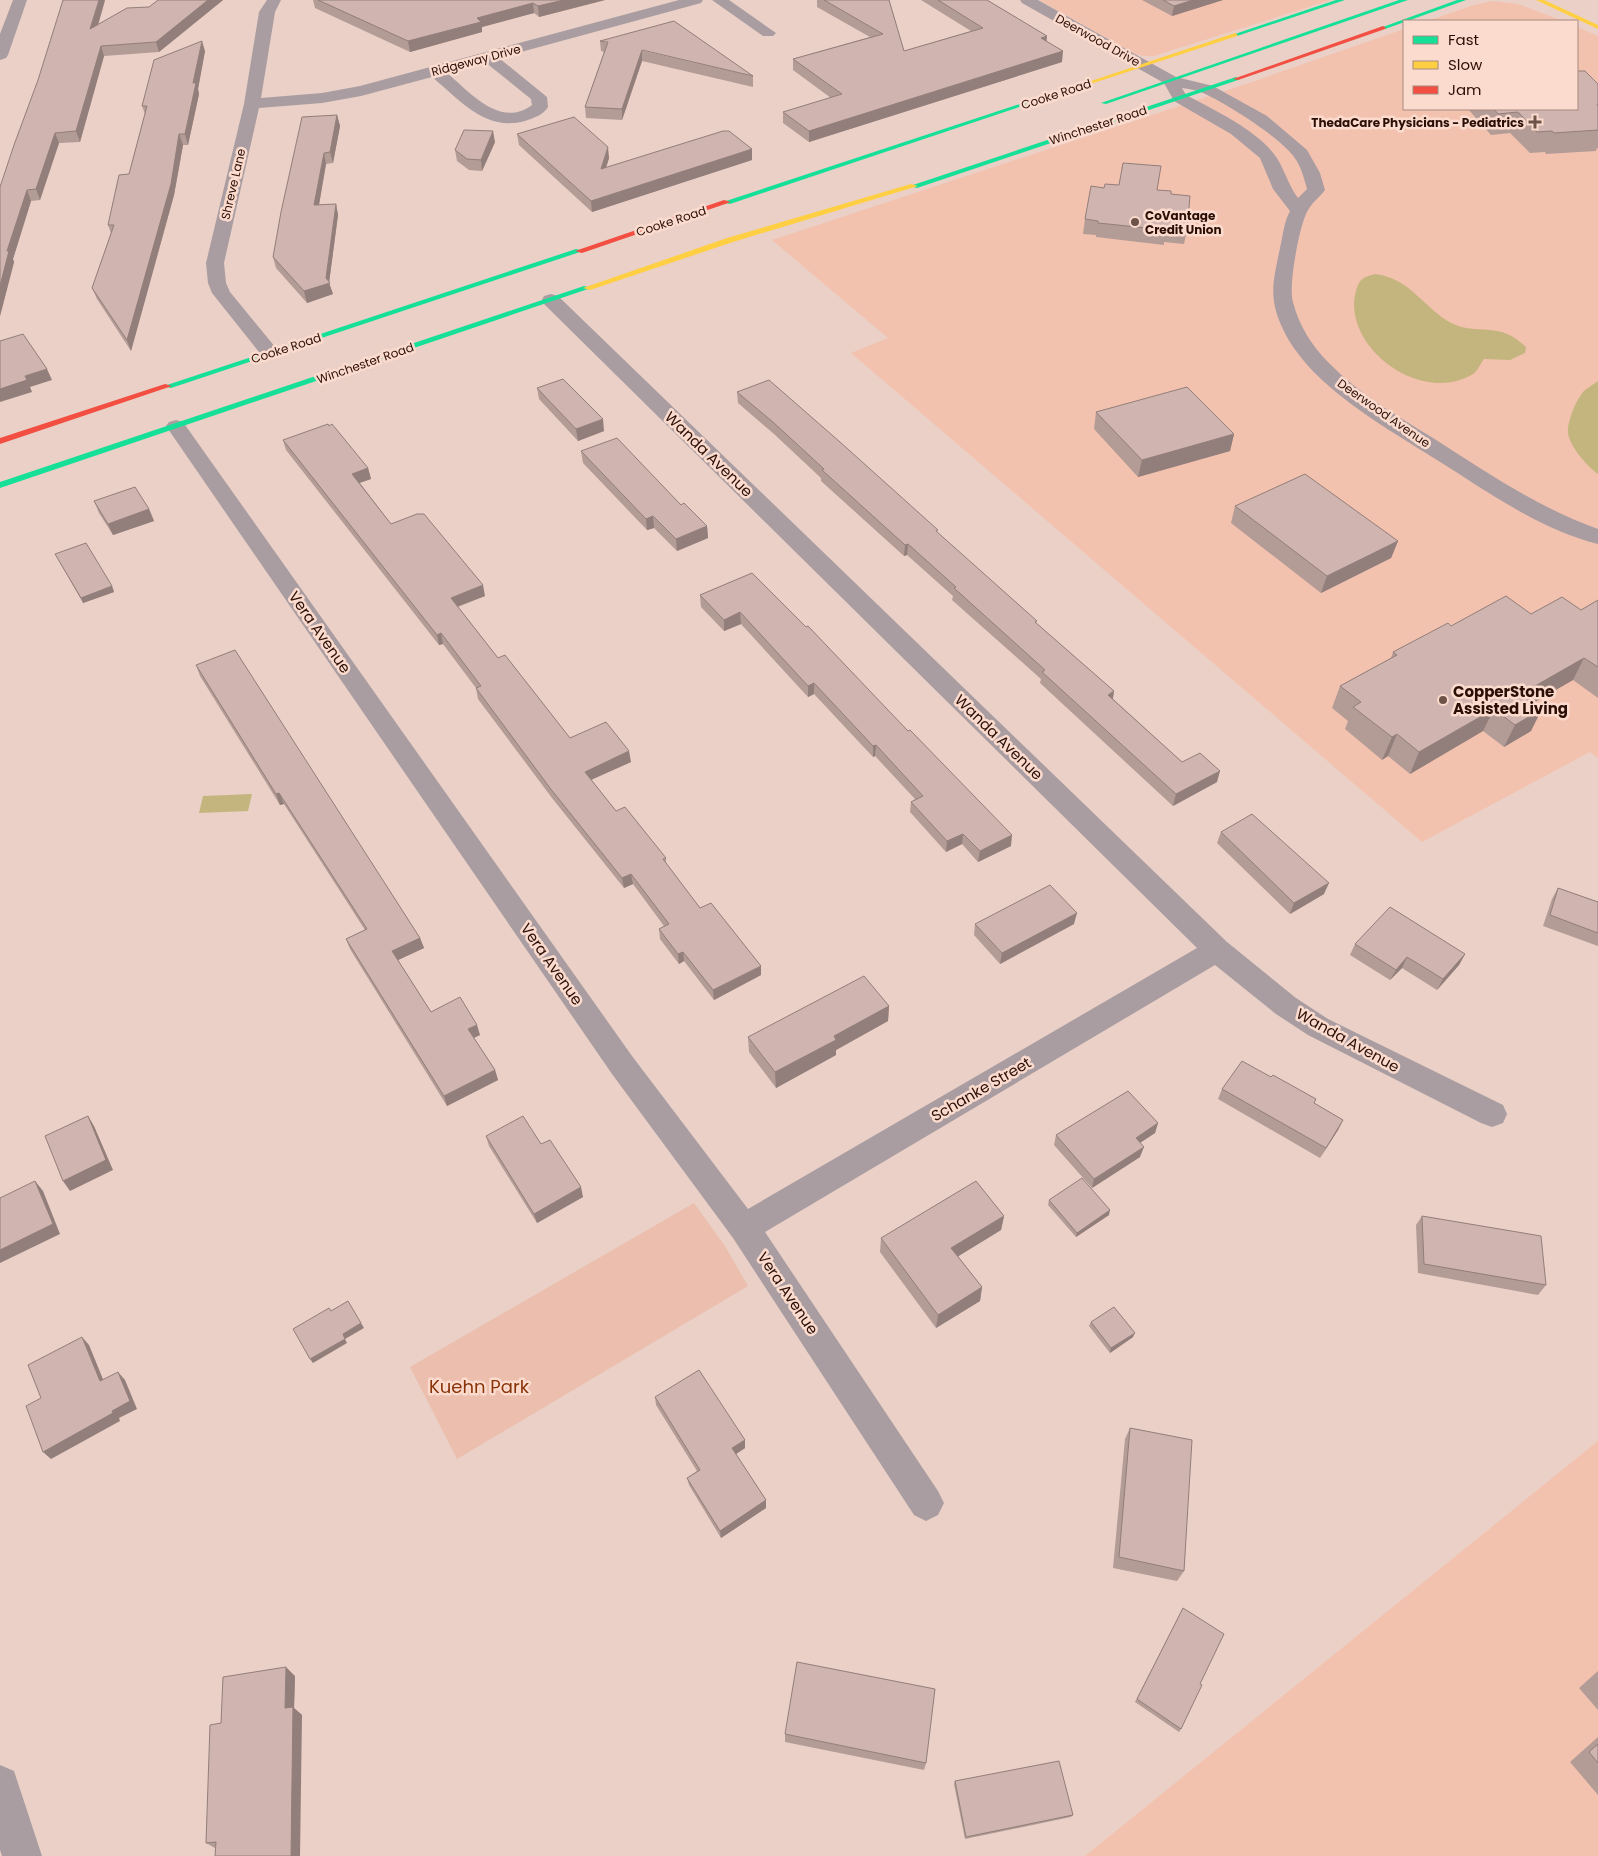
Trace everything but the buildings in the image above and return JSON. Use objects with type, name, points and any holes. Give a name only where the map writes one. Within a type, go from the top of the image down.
[{"type":"main road","name":"Cooke Road","points":[[0,441],[1342,0]]},
{"type":"main road","name":"Winchester Road","points":[[1097,106],[1405,0]]},
{"type":"main road","name":"Winchester Road","points":[[1405,20],[1463,0]]},
{"type":"main road","points":[[1539,0],[1598,27]]},
{"type":"main road","name":"Winchester Road","points":[[0,485],[730,240],[844,208],[1207,89],[1403,21]]},
{"type":"main road","name":"Winchester Road","points":[[730,240],[846,194]]},
{"type":"street","points":[[0,54],[20,0]]},
{"type":"street","name":"Shreve Lane","points":[[270,353],[227,302],[219,288],[215,273],[215,263],[252,104],[267,12],[274,0]]},
{"type":"street","name":"Ridgeway Drive","points":[[252,104],[345,95],[696,0]]},
{"type":"street","points":[[719,0],[768,33]]},
{"type":"street","name":"Deerwood Drive","points":[[1027,0],[1170,80]]},
{"type":"street","points":[[435,71],[487,114],[495,118],[519,118],[535,112],[540,107],[539,97],[488,57]]},
{"type":"street","points":[[1170,80],[1180,98],[1237,130],[1267,156],[1282,189],[1298,210]]},
{"type":"street","name":"Deerwood Avenue","points":[[1170,80],[1207,89],[1267,124],[1301,154],[1311,174],[1316,190],[1298,210],[1282,278],[1283,303],[1294,331],[1322,368],[1365,403],[1503,494],[1544,515],[1598,537]]},
{"type":"street","name":"Wanda Avenue","points":[[551,300],[1218,950],[1286,1006],[1318,1027],[1492,1114]]},
{"type":"street","name":"Vera Avenue","points":[[176,426],[622,1064],[744,1228],[926,1503]]},
{"type":"street","name":"Schanke Street","points":[[744,1228],[1218,950]]},
{"type":"street","points":[[0,1785],[22,1856]]},
{"type":"shaded area","points":[[1039,0],[1331,0],[1154,56],[1144,56],[1135,54]]},
{"type":"shaded area","points":[[1493,1],[1518,4],[1560,20],[1430,20],[1474,5]]},
{"type":"shaded area","points":[[1578,27],[1598,36],[1598,758],[1590,752],[1422,842],[851,353],[888,338],[772,240],[1243,85],[1403,29],[1403,110],[1578,110]]},
{"type":"shaded area","points":[[1375,274],[1398,281],[1441,317],[1451,323],[1461,327],[1507,334],[1526,347],[1525,353],[1510,360],[1484,359],[1475,373],[1454,381],[1435,383],[1415,379],[1396,370],[1366,342],[1357,324],[1354,305],[1359,283],[1362,279]]},
{"type":"shaded area","points":[[1598,381],[1598,474],[1580,456],[1572,444],[1568,428],[1571,416],[1582,393]]},
{"type":"shaded area","points":[[252,794],[248,811],[199,813],[203,796]]},
{"type":"shaded area","points":[[1598,1441],[1598,1856],[1085,1856]]},
{"type":"green space","name":"Kuehn Park","points":[[694,1203],[725,1246],[748,1286],[457,1459],[410,1367]]},
{"type":"traffic: fast","points":[[1235,35],[1342,0]]},
{"type":"traffic: fast","points":[[1104,103],[1405,0]]},
{"type":"traffic: fast","points":[[1406,20],[1463,0]]},
{"type":"traffic: fast","points":[[1383,28],[1403,21]]},
{"type":"traffic: fast","points":[[914,186],[1236,79]]},
{"type":"traffic: fast","points":[[727,202],[1061,92]]},
{"type":"traffic: fast","points":[[168,386],[579,251]]},
{"type":"traffic: fast","points":[[0,485],[587,288]]},
{"type":"traffic: slow","points":[[1539,0],[1598,27]]},
{"type":"traffic: slow","points":[[1061,92],[1235,35]]},
{"type":"traffic: slow","points":[[587,288],[730,240],[914,186]]},
{"type":"traffic: jam","points":[[1236,79],[1383,28]]},
{"type":"traffic: jam","points":[[579,251],[727,202]]},
{"type":"traffic: jam","points":[[0,441],[168,386]]},
{"type":"place","name":"ThedaCare Physicians - Pediatrics","points":[[1535,122]]},
{"type":"place","name":"CoVantage Credit Union","points":[[1135,222]]},
{"type":"place","name":"CopperStone Assisted Living","points":[[1443,700]]}]
